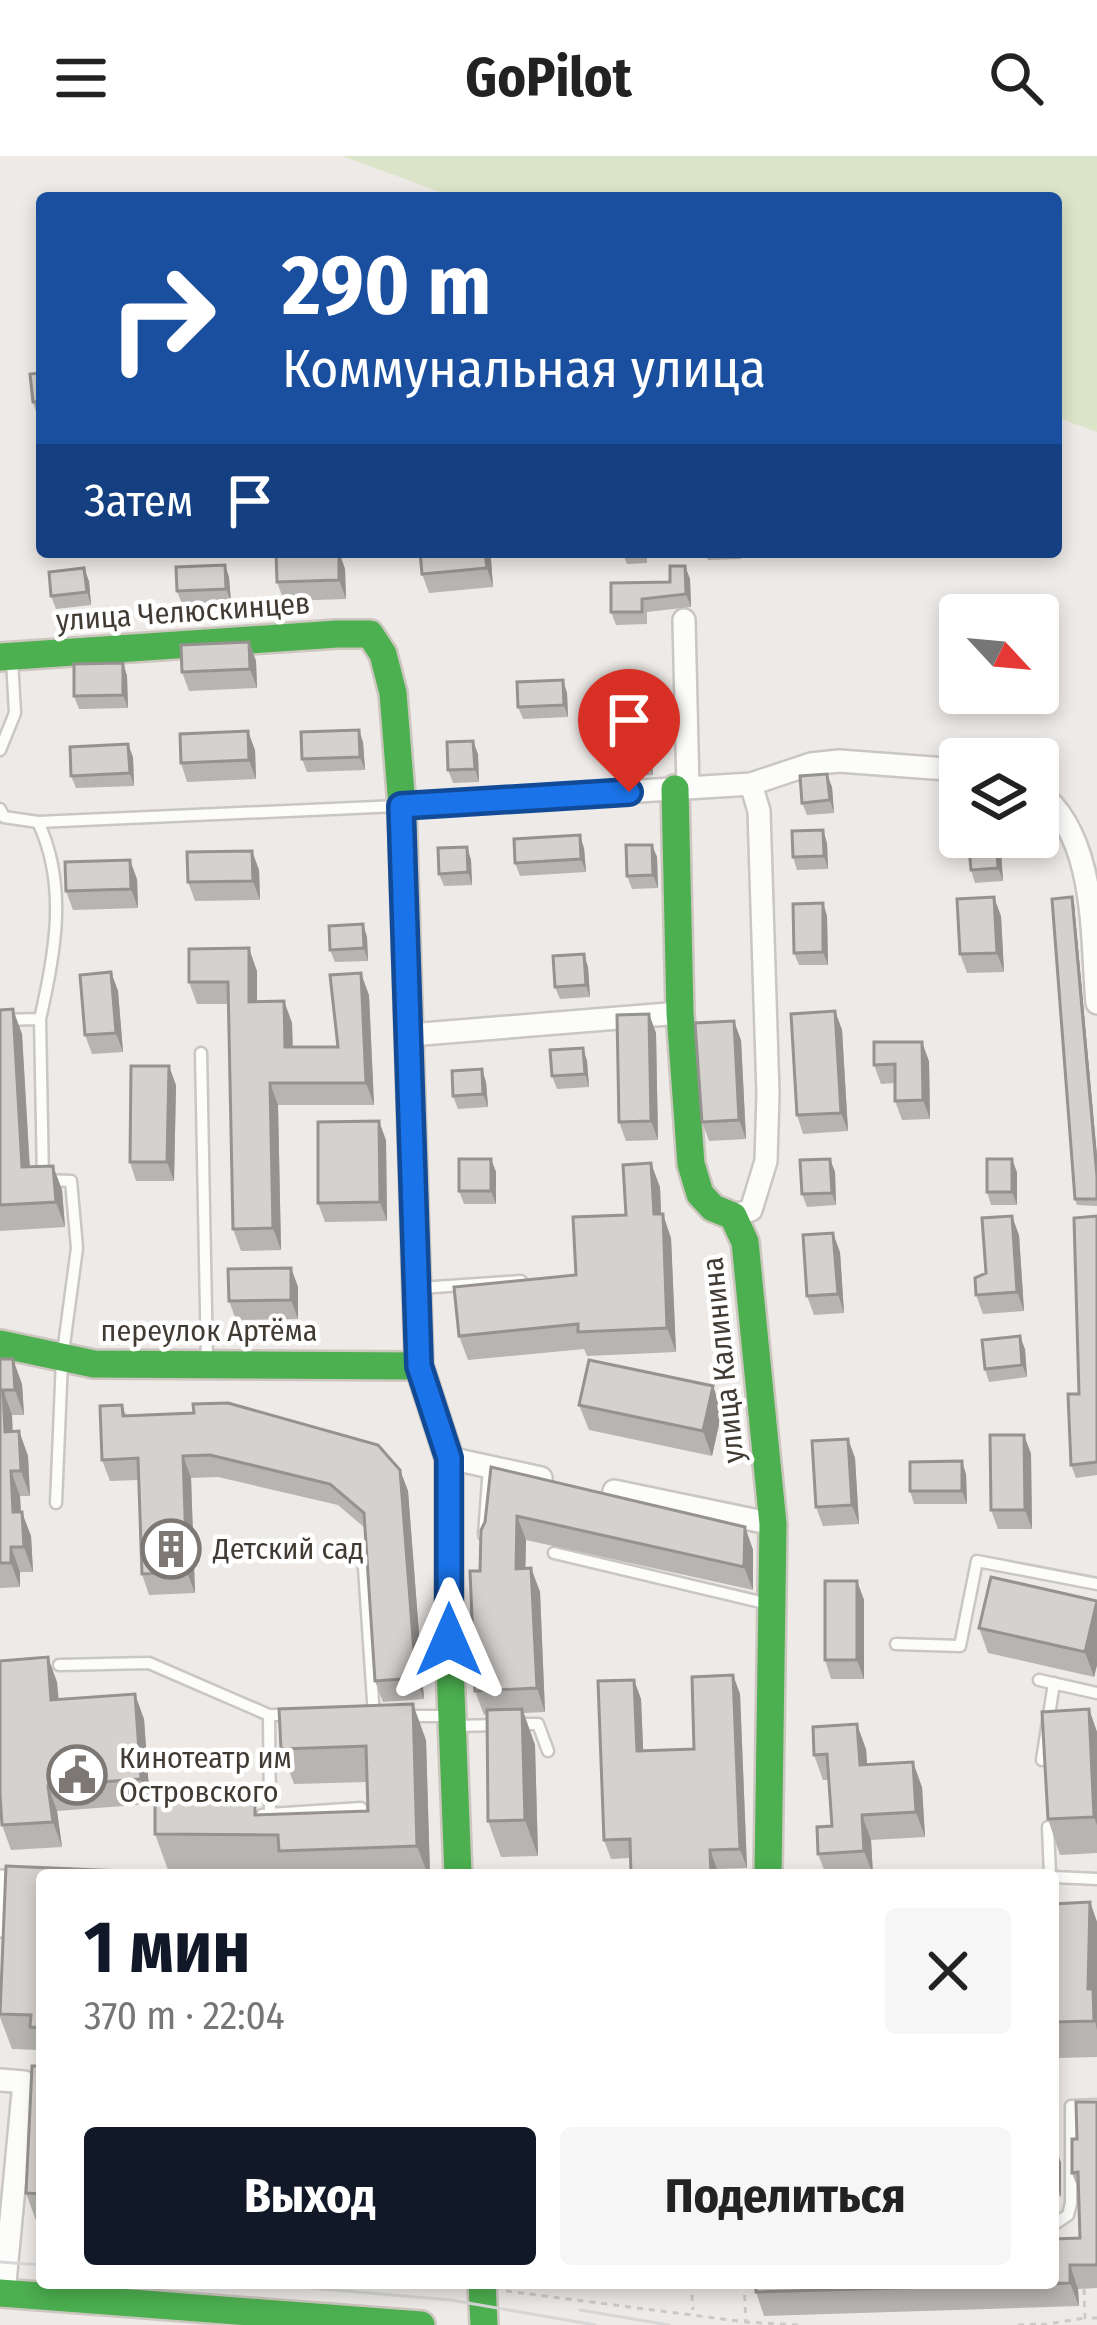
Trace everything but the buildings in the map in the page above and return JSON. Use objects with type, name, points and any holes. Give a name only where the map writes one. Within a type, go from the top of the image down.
[{"type":"street","points":[[681,789],[684,620]]},
{"type":"street","name":"улица Челюскинцев","points":[[6,656],[370,634],[383,654],[393,693],[401,806]]},
{"type":"street","points":[[458,1869],[449,1458],[419,1366],[401,806],[751,784],[811,764],[839,761],[939,768]]},
{"type":"street","points":[[733,1216],[752,1210],[766,1161],[759,811],[751,784]]},
{"type":"street","name":"улица Калинина","points":[[681,789],[680,1013],[694,1180],[713,1208],[733,1216],[746,1242],[773,1524],[768,1869]]},
{"type":"street","points":[[1059,810],[1076,836],[1086,865],[1097,998]]},
{"type":"street","points":[[410,1035],[680,1013]]},
{"type":"street","name":"переулок Артёма","points":[[0,1344],[62,1360],[419,1366]]},
{"type":"street","points":[[449,1458],[541,1478]]},
{"type":"street","points":[[614,1491],[773,1524]]},
{"type":"street","points":[[0,1926],[8,1882]]},
{"type":"street","points":[[0,2080],[33,2082],[2,2293],[421,2325]]},
{"type":"street","points":[[482,2289],[484,2325]]},
{"type":"lane","points":[[0,749],[15,713],[6,656]]},
{"type":"lane","points":[[0,809],[4,817],[38,822],[401,806]]},
{"type":"lane","points":[[38,822],[55,873],[56,921],[40,1019],[43,1180],[71,1181],[77,1248],[62,1360],[56,1503]]},
{"type":"lane","points":[[0,1020],[40,1019]]},
{"type":"lane","points":[[201,1053],[207,1364]]},
{"type":"lane","points":[[416,1288],[530,1280]]},
{"type":"lane","points":[[484,1545],[488,1467]]},
{"type":"lane","points":[[554,1553],[772,1605]]},
{"type":"lane","points":[[896,1644],[960,1646],[977,1561],[1097,1584]]},
{"type":"lane","points":[[364,1568],[374,1716]]},
{"type":"lane","points":[[59,1664],[149,1663],[269,1715],[311,1715]]},
{"type":"lane","points":[[1039,1680],[1097,1693]]},
{"type":"lane","points":[[1042,1760],[1054,1683]]},
{"type":"lane","points":[[269,1715],[270,1814]]},
{"type":"lane","points":[[353,1715],[538,1724],[548,1751]]},
{"type":"lane","points":[[247,1816],[361,1808]]},
{"type":"lane","points":[[1048,1827],[1051,1869]]},
{"type":"lane","points":[[1059,1876],[1097,1879]]},
{"type":"lane","points":[[1059,2221],[1069,2215],[1071,2203],[1071,2106],[1097,2105]]},
{"type":"path","points":[[1084,2288],[1085,2318]]},
{"type":"path","points":[[506,2289],[798,2325]]},
{"type":"path","points":[[691,2289],[693,2312]]},
{"type":"path","points":[[744,2289],[746,2322]]},
{"type":"path","points":[[1018,2325],[1097,2318]]},
{"type":"green space","points":[[342,156],[1097,156],[1097,432],[1062,419],[1062,192],[441,192]]},
{"type":"tram line","points":[[0,2262],[36,2265]]},
{"type":"tram line","points":[[323,2289],[451,2300],[595,2325]]},
{"type":"tram line","points":[[580,2310],[669,2325]]},
{"type":"traffic: fast","points":[[0,657],[337,634],[370,634],[383,654],[393,693],[402,806],[419,1366],[449,1458],[449,1640],[458,1869]]},
{"type":"traffic: fast","points":[[675,789],[680,1013],[691,1164],[700,1194],[713,1208],[733,1216],[745,1242],[773,1524],[768,1869]]},
{"type":"traffic: fast","points":[[0,1344],[94,1364],[419,1366]]},
{"type":"traffic: fast","points":[[482,2289],[484,2325]]},
{"type":"traffic: fast","points":[[0,2293],[421,2325]]},
{"type":"place","name":"Детский сад","points":[[171,1549]]},
{"type":"place","name":"Кинотеатр им Островского","points":[[77,1775]]},
{"type":"route","points":[[449,1640],[449,1458],[419,1366],[401,806],[629,792]]}]
